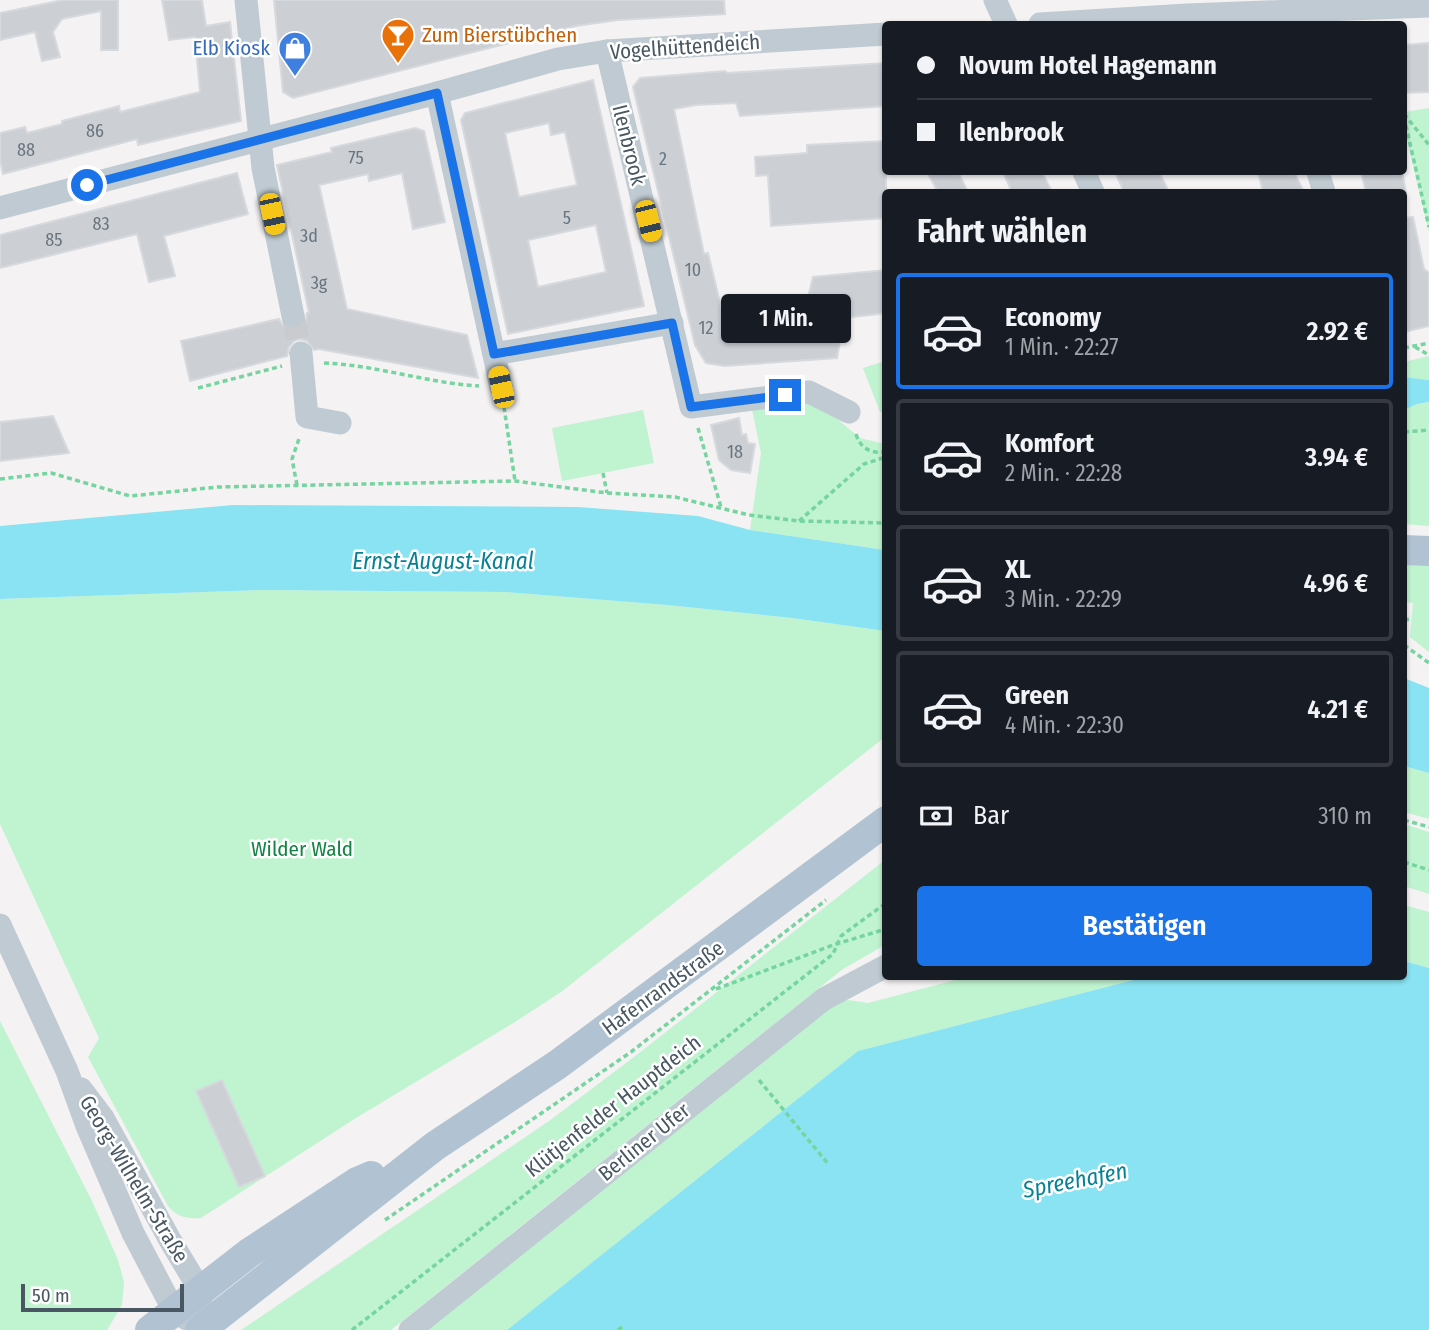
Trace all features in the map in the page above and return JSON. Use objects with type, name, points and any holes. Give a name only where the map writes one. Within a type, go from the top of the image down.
[{"type":"main road","points":[[1407,550],[1429,551]]},
{"type":"main road","name":"Hafenrandstraße","points":[[200,1330],[435,1146],[557,1065],[882,824]]},
{"type":"main road","name":"Hafenrandstraße","points":[[150,1330],[235,1263],[358,1182],[435,1146]]},
{"type":"street","points":[[246,0],[263,168],[292,308]]},
{"type":"street","points":[[995,0],[1005,21]]},
{"type":"street","points":[[1067,21],[1186,8],[1291,18],[1429,6]]},
{"type":"street","name":"Vogelhüttendeich","points":[[0,208],[558,59],[607,51],[882,34]]},
{"type":"street","name":"Ilenbrook","points":[[607,51],[691,407]]},
{"type":"street","points":[[437,93],[501,387]]},
{"type":"street","points":[[494,354],[672,323]]},
{"type":"street","points":[[301,357],[307,417],[340,423]]},
{"type":"street","points":[[691,407],[809,392],[849,412]]},
{"type":"street","name":"Georg-Wilhelm-Straße","points":[[0,925],[67,1070],[87,1126],[133,1233],[174,1311],[200,1330]]},
{"type":"street","name":"Berliner Ufer","points":[[410,1330],[824,999],[882,968]]},
{"type":"street","name":"Georg-Wilhelm-Straße","points":[[67,1070],[103,1118],[170,1240],[201,1290]]},
{"type":"street","points":[[200,1330],[201,1290]]},
{"type":"path","points":[[1407,119],[1429,145]]},
{"type":"path","points":[[1407,128],[1429,227]]},
{"type":"path","points":[[1407,347],[1429,343]]},
{"type":"path","points":[[1413,346],[1429,355]]},
{"type":"path","points":[[198,388],[301,357],[459,385],[501,387],[515,481]]},
{"type":"path","points":[[691,407],[721,507]]},
{"type":"path","points":[[849,412],[859,444],[882,454]]},
{"type":"path","points":[[1407,432],[1429,430]]},
{"type":"path","points":[[799,521],[864,464],[882,456]]},
{"type":"path","points":[[292,459],[297,485]]},
{"type":"path","points":[[0,479],[51,473],[130,496],[218,487],[515,481],[607,493],[675,498],[749,515],[799,521],[882,523]]},
{"type":"path","points":[[603,473],[607,493]]},
{"type":"path","points":[[1407,620],[1411,619]]},
{"type":"path","points":[[1407,647],[1429,663]]},
{"type":"path","points":[[1407,821],[1429,827]]},
{"type":"path","points":[[1407,863],[1429,870]]},
{"type":"path","points":[[380,1223],[631,1052],[832,896]]},
{"type":"path","name":"Klütjenfelder Hauptdeich","points":[[352,1330],[833,954],[841,936],[882,906]]},
{"type":"path","points":[[713,990],[836,944],[882,930]]},
{"type":"path","points":[[744,1063],[829,1165]]},
{"type":"path","points":[[618,1330],[624,1325]]},
{"type":"green space","points":[[1429,108],[1429,232],[1407,140],[1407,112]]},
{"type":"green space","points":[[1429,356],[1429,380],[1407,377],[1407,361]]},
{"type":"green space","points":[[882,362],[882,412],[880,412],[863,368]]},
{"type":"green space","points":[[804,384],[860,438],[882,443],[882,550],[750,530],[761,453],[748,390]]},
{"type":"green space","points":[[1429,402],[1429,526],[1407,524],[1407,409]]},
{"type":"green space","points":[[643,410],[654,463],[562,481],[552,428]]},
{"type":"green space","points":[[1407,562],[1429,565],[1429,652],[1410,637],[1413,603],[1407,602]]},
{"type":"green space","name":"Wilder Wald","points":[[260,590],[506,592],[667,605],[882,631],[882,739],[561,992],[356,1118],[201,1218],[187,1218],[175,1213],[168,1206],[88,1057],[99,1038],[0,824],[0,599]]},
{"type":"green space","points":[[1407,767],[1429,773],[1429,819],[1407,813]]},
{"type":"green space","points":[[1407,825],[1429,832],[1429,894],[1407,887]]},
{"type":"green space","points":[[882,862],[882,947],[843,969],[391,1330],[241,1330],[549,1121]]},
{"type":"green space","points":[[1407,906],[1429,912],[1429,968],[1407,962]]},
{"type":"green space","points":[[956,980],[1133,980],[858,1051],[507,1330],[424,1330],[841,999],[868,1003]]},
{"type":"green space","points":[[0,1021],[92,1201],[118,1260],[124,1282],[122,1305],[107,1330],[0,1330]]},
{"type":"water","points":[[1407,377],[1429,380],[1429,402],[1407,409]]},
{"type":"water","name":"Ernst-August-Kanal","points":[[233,505],[578,507],[698,516],[750,530],[882,550],[882,631],[667,605],[506,592],[260,590],[0,599],[0,526]]},
{"type":"water","points":[[1407,679],[1429,688],[1429,773],[1407,767]]},
{"type":"water","name":"Spreehafen","points":[[1407,962],[1429,968],[1429,1330],[507,1330],[858,1051],[1133,980],[1407,980]]},
{"type":"building","points":[[63,0],[118,0],[118,50],[101,50],[101,11],[62,19],[53,32],[60,57],[42,61],[35,32],[0,40],[0,13]]},
{"type":"building","points":[[162,0],[202,0],[206,26],[230,22],[241,121],[138,145],[137,139],[3,174],[0,133],[25,127],[27,133],[119,106],[120,112],[200,92],[195,37],[169,40]]},
{"type":"building","points":[[274,0],[724,0],[725,14],[618,20],[576,26],[293,98],[283,92]]},
{"type":"building","points":[[1429,43],[1429,92],[1407,93],[1407,45]]},
{"type":"building","points":[[882,63],[882,106],[740,116],[736,103],[674,109],[704,254],[708,253],[723,315],[738,322],[803,317],[813,277],[882,270],[882,313],[844,318],[837,358],[725,366],[706,363],[695,345],[633,87],[640,78],[725,71]]},
{"type":"building","points":[[593,80],[644,306],[508,334],[461,120],[465,113]],"holes":[[[549,123],[551,135],[565,132],[577,185],[519,197],[505,133]],[[596,225],[606,272],[538,287],[528,240]]]},
{"type":"building","points":[[415,128],[424,131],[445,222],[413,229],[402,173],[369,181],[368,174],[319,185],[347,309],[467,335],[478,378],[314,350],[307,341],[300,339],[289,347],[287,356],[190,381],[181,341],[279,319],[283,326],[295,330],[302,327],[306,321],[309,313],[277,165],[332,152],[331,148]]},
{"type":"building","points":[[882,141],[882,175],[886,175],[886,189],[882,189],[882,218],[771,226],[768,175],[756,176],[755,157],[807,153],[807,145]]},
{"type":"building","points":[[237,173],[248,214],[164,236],[175,276],[149,282],[137,234],[0,268],[0,235]]},
{"type":"building","points":[[929,175],[960,175],[966,189],[936,189]]},
{"type":"building","points":[[1004,175],[1044,175],[1050,189],[1011,189]]},
{"type":"building","points":[[1116,175],[1160,175],[1168,189],[1123,189]]},
{"type":"building","points":[[1259,175],[1296,175],[1302,189],[1262,189]]},
{"type":"building","points":[[1362,175],[1403,175],[1405,189],[1365,189]]},
{"type":"building","points":[[1413,217],[1424,269],[1429,273],[1429,326],[1407,331],[1407,218]]},
{"type":"building","points":[[53,416],[69,453],[0,461],[0,422]]},
{"type":"building","points":[[739,418],[742,435],[746,434],[748,443],[755,444],[750,473],[731,470],[719,460],[711,425]]},
{"type":"building","points":[[222,1080],[265,1176],[239,1187],[196,1091]]},
{"type":"tunnel","points":[[293,316],[301,353]]},
{"type":"place","name":"Zum Bierstübchen","points":[[398,65]]},
{"type":"place","name":"Elb Kiosk","points":[[295,78]]},
{"type":"route","points":[[87,185],[437,93],[494,354],[672,323],[691,407],[785,395]]}]
